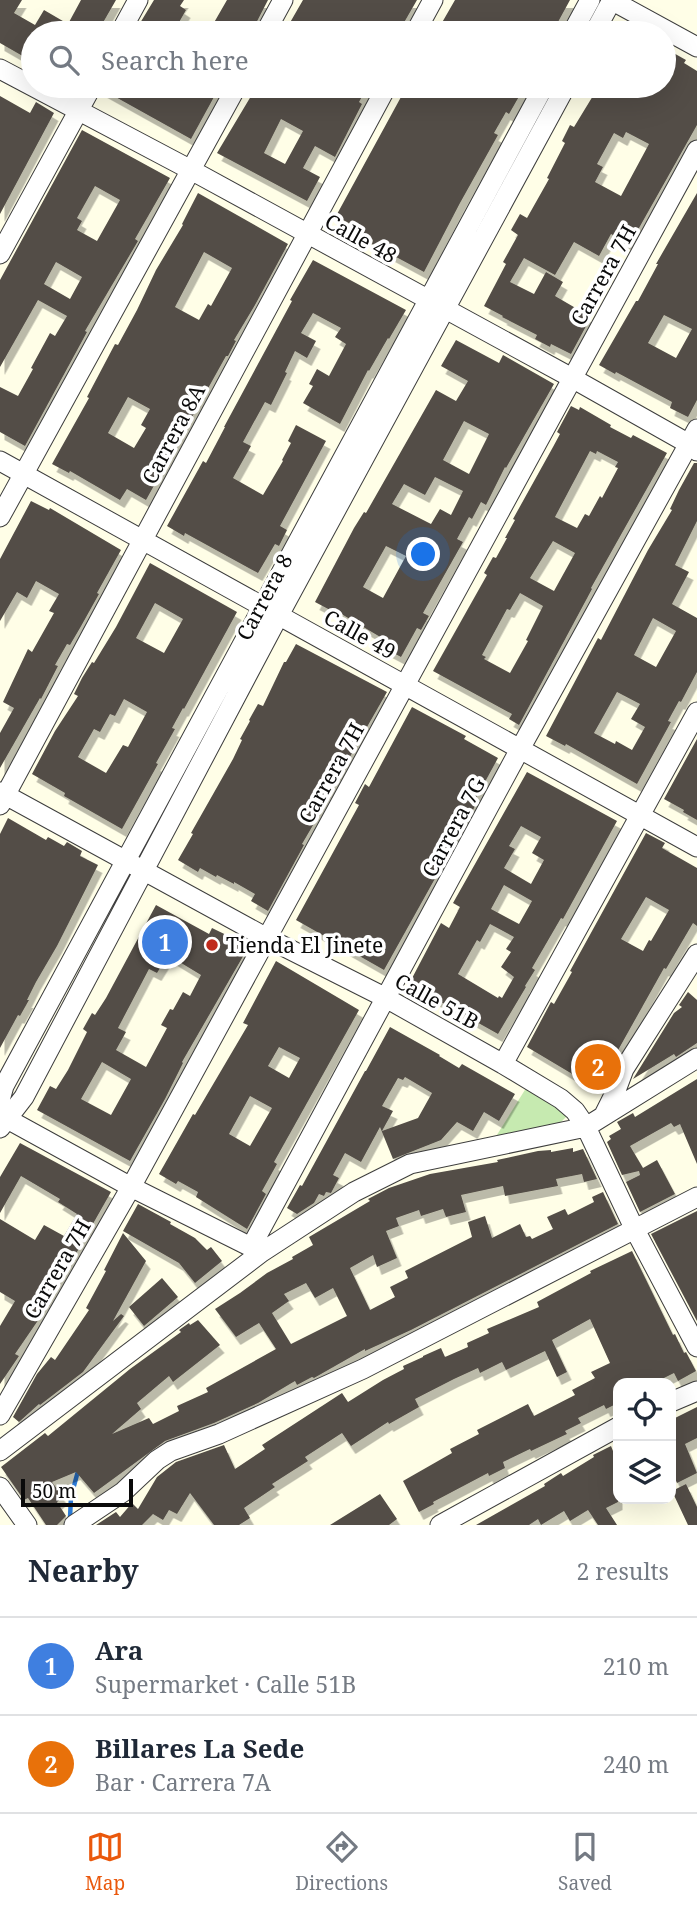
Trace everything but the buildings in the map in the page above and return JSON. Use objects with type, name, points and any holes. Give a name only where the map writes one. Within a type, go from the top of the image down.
[{"type":"street","points":[[127,21],[138,0]]},
{"type":"street","points":[[272,21],[283,0]]},
{"type":"street","points":[[422,21],[433,0]]},
{"type":"street","points":[[579,21],[590,0]]},
{"type":"street","points":[[600,21],[611,0],[649,21]]},
{"type":"street","points":[[676,36],[697,47]]},
{"type":"street","name":"Calle 48","points":[[0,69],[21,80]]},
{"type":"street","name":"Calle 48","points":[[55,98],[695,445]]},
{"type":"street","points":[[0,254],[86,98]]},
{"type":"street","points":[[0,517],[230,98]]},
{"type":"street","name":"Carrera 8A","points":[[2,797],[381,98]]},
{"type":"street","name":"Carrera 8","points":[[437,305],[538,98]]},
{"type":"street","name":"Carrera 8","points":[[0,1100],[4,1086],[125,862],[271,611],[437,305],[559,98]]},
{"type":"street","name":"Carrera 7H","points":[[0,1415],[131,1187],[697,150]]},
{"type":"street","name":"Carrera 7G","points":[[0,1451],[257,1250],[386,998],[520,749],[695,445]]},
{"type":"street","name":"Calle 49","points":[[0,461],[697,847]]},
{"type":"street","name":"Carrera 8","points":[[3,1121],[24,1097],[143,872],[271,611]]},
{"type":"street","points":[[503,1064],[697,712]]},
{"type":"street","name":"Calle 51B","points":[[2,797],[386,998],[561,1099],[575,1111],[586,1127],[697,1347]]},
{"type":"street","points":[[604,1115],[624,1069],[697,954]]},
{"type":"street","points":[[3,1121],[257,1250],[354,1192],[410,1164],[586,1127],[697,1058]]},
{"type":"street","points":[[74,1525],[122,1492],[171,1451],[219,1434],[362,1369],[697,1197]]},
{"type":"street","points":[[676,1400],[697,1391]]},
{"type":"street","points":[[440,1525],[464,1519],[613,1430]]},
{"type":"street","points":[[0,1487],[27,1525]]},
{"type":"green space","points":[[528,1085],[550,1098],[567,1116],[561,1122],[500,1141],[495,1138]]},
{"type":"waterway","points":[[70,1518],[71,1497],[78,1471]]},
{"type":"place","name":"Ara","points":[[165,942]]},
{"type":"place","name":"Tienda El Jinete","points":[[212,945]]},
{"type":"place","name":"Billares La Sede","points":[[598,1067]]}]
